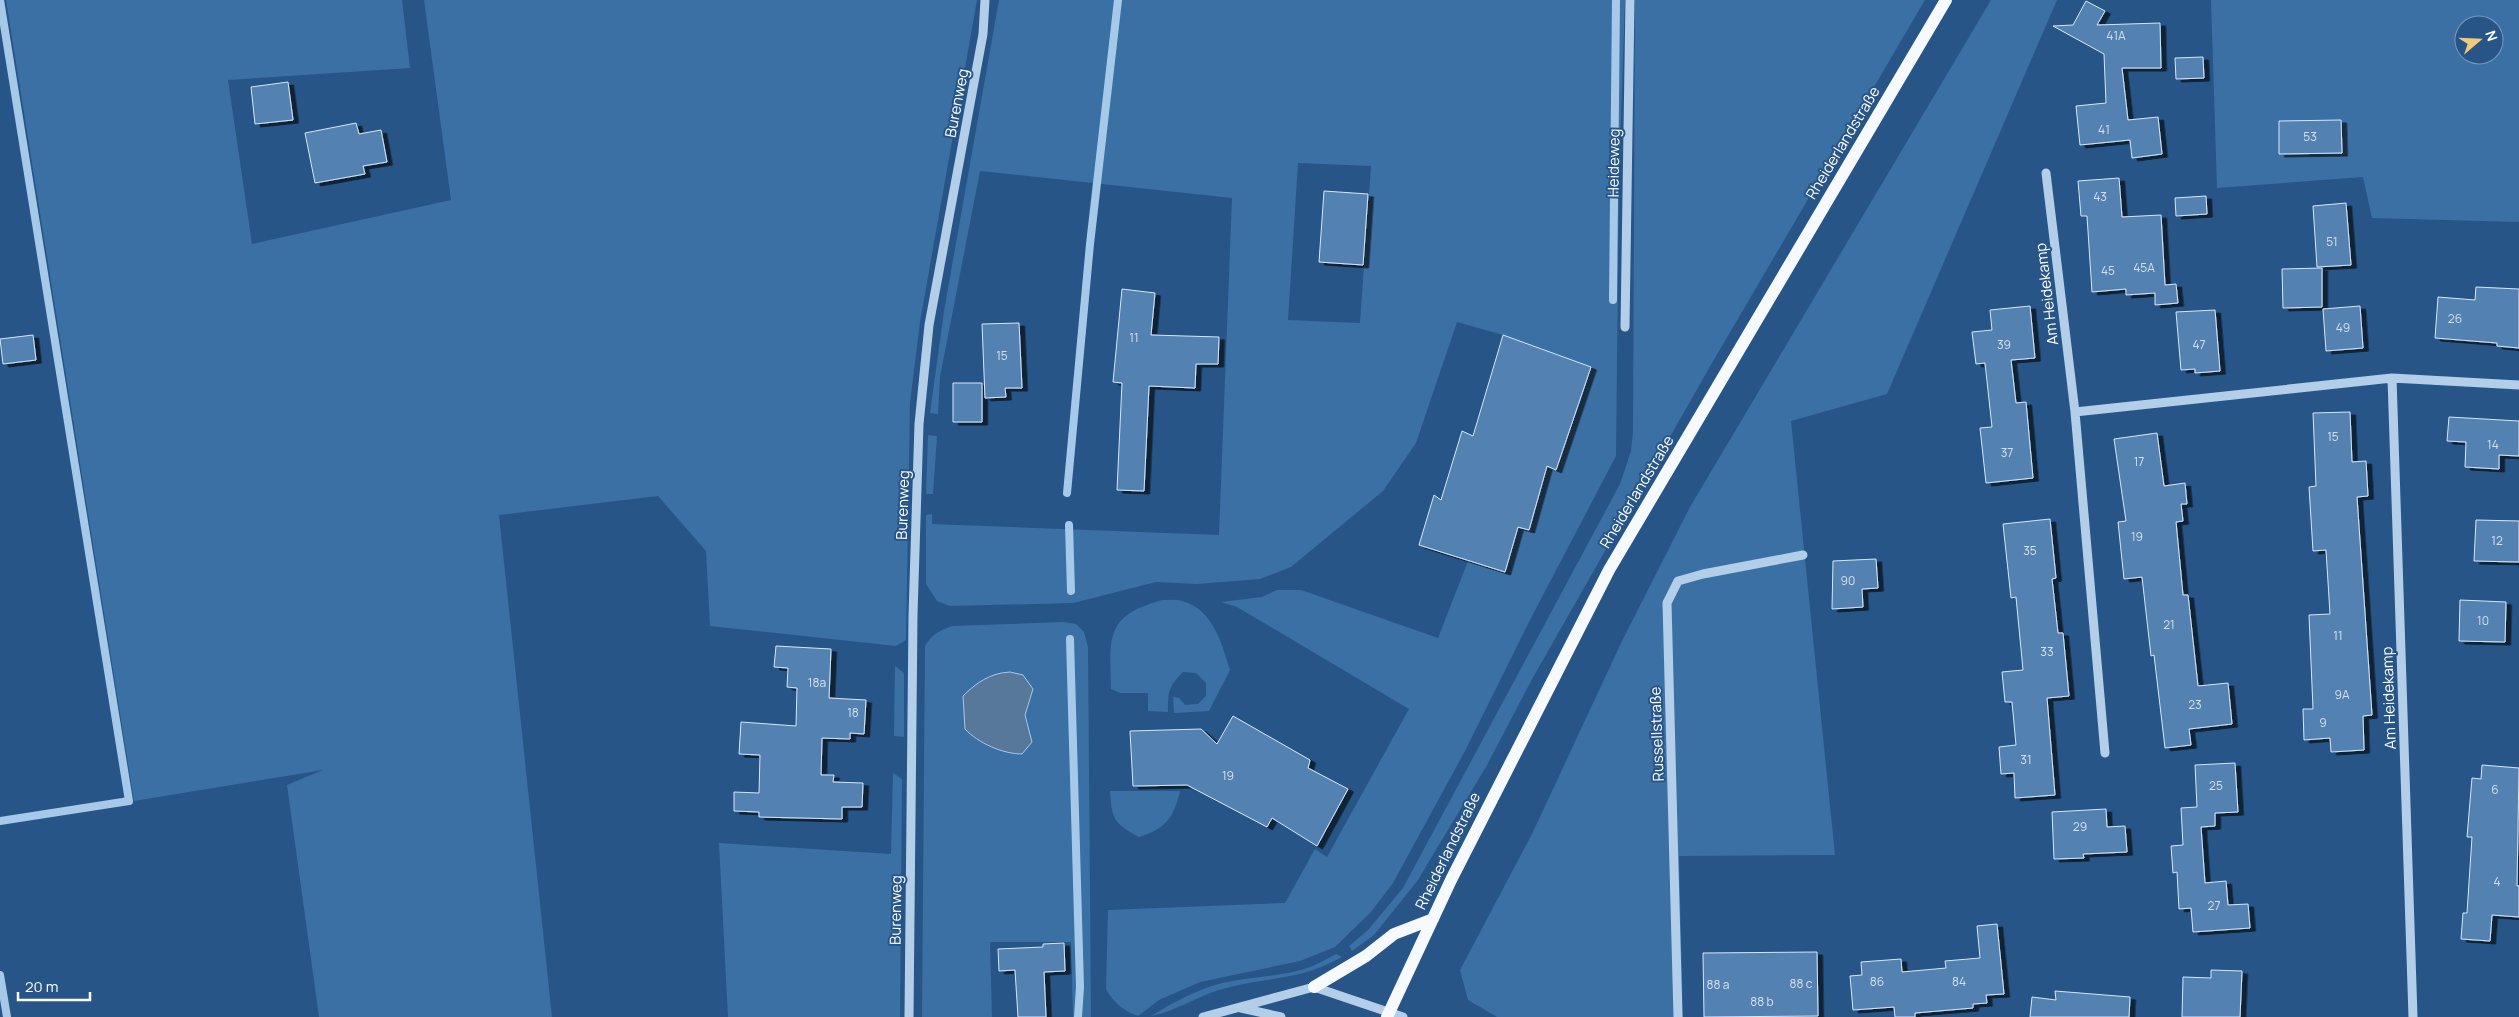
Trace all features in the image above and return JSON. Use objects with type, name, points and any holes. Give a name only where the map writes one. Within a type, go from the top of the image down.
[{"type":"main road","name":"Rheiderlandstraße","points":[[1388,1015],[1508,766],[1609,570],[1946,0]]},
{"type":"main road","points":[[1314,987],[1366,956],[1394,934],[1433,919]]},
{"type":"street","name":"Burenweg","points":[[909,1017],[913,615],[919,424],[929,325],[984,34],[985,0]]},
{"type":"street","name":"Heideweg","points":[[1625,326],[1630,0]]},
{"type":"street","name":"Am Heidekamp","points":[[2046,173],[2075,412],[2105,753]]},
{"type":"street","name":"Am Heidekamp","points":[[2392,378],[2413,1017]]},
{"type":"street","points":[[2075,412],[2392,378],[2519,386]]},
{"type":"street","name":"Russellstraße","points":[[1678,1017],[1667,603],[1678,581],[1703,574],[1803,555]]},
{"type":"street","points":[[1203,1017],[1314,987],[1388,1015],[1403,1017]]},
{"type":"street","points":[[1238,1008],[1281,1017]]},
{"type":"shaded area","points":[[6,0],[402,0],[410,68],[228,80],[252,244],[451,200],[424,0],[977,0],[920,322],[910,403],[906,640],[896,646],[710,626],[706,551],[658,496],[499,515],[552,1017],[319,1017],[287,785],[323,770],[134,801]]},
{"type":"shaded area","points":[[999,0],[1625,0],[1619,176],[1616,456],[1530,620],[1465,751],[1393,883],[1371,912],[1335,947],[1300,961],[1200,982],[1159,1000],[1138,1016],[1119,1006],[1106,989],[1108,910],[1285,903],[1315,849],[1327,857],[1409,709],[1237,607],[1221,602],[1262,597],[1277,590],[1301,590],[1438,638],[1468,561],[1505,572],[1518,527],[1529,530],[1547,466],[1556,470],[1591,367],[1503,335],[1457,322],[1416,443],[1383,491],[1291,567],[1260,579],[1197,584],[1156,582],[1073,603],[950,606],[937,601],[926,584],[926,515],[932,514],[932,524],[1219,535],[1232,198],[980,171],[940,377],[938,414],[930,413],[944,311]],"holes":[[[1298,163],[1371,166],[1360,323],[1288,320]]]},
{"type":"shaded area","points":[[1635,0],[1925,0],[1712,363],[1531,681],[1486,767],[1418,880],[1374,935],[1352,951],[1349,946],[1368,930],[1403,888],[1620,484],[1631,451],[1633,433]]},
{"type":"shaded area","points":[[1991,0],[2057,0],[1887,394],[1791,421],[1835,855],[1679,856],[1683,1017],[1497,1017],[1468,1000],[1460,970],[1532,834],[1622,641],[1690,507]]},
{"type":"shaded area","points":[[2211,0],[2519,0],[2519,222],[2372,218],[2363,177],[2217,188]]},
{"type":"shaded area","points":[[928,435],[937,436],[933,494],[926,494]]},
{"type":"shaded area","points":[[1162,600],[1180,600],[1193,605],[1209,619],[1215,629],[1230,670],[1209,711],[1174,713],[1173,697],[1179,698],[1185,705],[1198,704],[1206,696],[1206,683],[1196,673],[1183,672],[1174,682],[1169,695],[1168,712],[1148,711],[1148,693],[1121,693],[1111,689],[1110,656],[1114,631],[1129,613]]},
{"type":"shaded area","points":[[1063,622],[1076,624],[1084,632],[1088,647],[1091,1017],[1073,1017],[1071,942],[990,942],[992,1017],[922,1017],[925,646],[930,638],[937,633],[953,626]]},
{"type":"shaded area","points":[[895,666],[904,673],[904,737],[894,736]]},
{"type":"shaded area","points":[[1010,672],[1023,675],[1033,689],[1025,715],[1032,742],[1022,754],[1015,754],[991,747],[965,729],[963,696],[984,680],[996,674]]},
{"type":"shaded area","points":[[893,773],[902,779],[900,1017],[728,1017],[719,843],[891,854]]},
{"type":"shaded area","points":[[1110,791],[1180,791],[1172,815],[1167,821],[1156,830],[1139,837],[1119,824],[1113,814]]},
{"type":"shaded area","points":[[1336,954],[1342,957],[1311,971],[1219,990],[1151,1016],[1179,1000],[1209,987],[1231,981],[1302,970]]},
{"type":"building","points":[[2086,1],[2105,11],[2097,25],[2160,23],[2161,68],[2122,68],[2128,120],[2158,117],[2162,154],[2132,158],[2130,140],[2080,145],[2076,106],[2106,103],[2104,54],[2053,26],[2073,25]]},
{"type":"building","points":[[2203,57],[2204,78],[2176,79],[2175,58]]},
{"type":"building","points":[[288,82],[293,120],[255,124],[251,87]]},
{"type":"building","points":[[2341,120],[2342,153],[2279,154],[2279,121]]},
{"type":"building","points":[[356,123],[359,134],[381,130],[387,162],[363,166],[365,174],[315,183],[305,133]]},
{"type":"building","points":[[2119,178],[2122,217],[2161,215],[2165,285],[2176,284],[2178,303],[2155,305],[2155,293],[2126,295],[2126,289],[2092,292],[2087,216],[2081,216],[2078,181]]},
{"type":"building","points":[[1324,191],[1368,194],[1363,265],[1319,262]]},
{"type":"building","points":[[2206,196],[2207,214],[2176,216],[2175,198]]},
{"type":"building","points":[[2346,203],[2351,265],[2317,267],[2313,206]]},
{"type":"building","points":[[2322,268],[2322,307],[2283,308],[2282,269]]},
{"type":"building","points":[[2476,287],[2519,289],[2519,348],[2497,346],[2497,343],[2435,338],[2438,297],[2475,300]]},
{"type":"building","points":[[1122,289],[1155,293],[1151,335],[1219,337],[1218,364],[1196,364],[1195,388],[1149,386],[1144,491],[1117,490],[1122,383],[1113,382]]},
{"type":"building","points":[[2030,306],[2035,358],[2011,360],[2016,403],[2026,402],[2033,478],[1986,483],[1980,428],[1992,427],[1985,363],[1976,364],[1972,332],[1992,330],[1990,310]]},
{"type":"building","points":[[2360,306],[2363,348],[2326,351],[2323,309]]},
{"type":"building","points":[[2215,310],[2220,371],[2195,373],[2195,369],[2181,370],[2176,312]]},
{"type":"building","points":[[1019,323],[1022,388],[1005,388],[1006,397],[985,398],[982,324]]},
{"type":"building","points":[[33,335],[36,360],[3,364],[0,339]]},
{"type":"building","points":[[1503,335],[1591,367],[1556,470],[1547,466],[1529,530],[1518,527],[1505,572],[1419,545],[1434,495],[1441,500],[1462,431],[1473,436]]},
{"type":"building","points":[[953,383],[982,383],[982,422],[953,422]]},
{"type":"building","points":[[2350,412],[2352,462],[2366,461],[2368,496],[2357,497],[2372,715],[2363,716],[2364,750],[2331,752],[2330,738],[2304,740],[2303,709],[2313,709],[2309,615],[2330,614],[2326,550],[2313,551],[2309,487],[2316,486],[2313,413]]},
{"type":"building","points":[[2449,417],[2519,421],[2519,456],[2499,455],[2499,469],[2465,467],[2466,442],[2447,441]]},
{"type":"building","points":[[2157,433],[2164,486],[2185,483],[2187,504],[2181,504],[2183,521],[2176,522],[2183,595],[2188,595],[2198,686],[2228,683],[2232,724],[2189,729],[2191,745],[2165,748],[2154,655],[2151,656],[2142,577],[2124,579],[2118,522],[2126,521],[2114,439]]},
{"type":"building","points":[[2050,519],[2056,578],[2052,579],[2058,633],[2063,633],[2069,696],[2047,698],[2055,795],[2015,798],[2014,773],[2001,774],[1999,747],[2016,745],[2012,702],[2005,702],[2002,672],[2023,670],[2016,597],[2011,598],[2003,524]]},
{"type":"building","points":[[2476,520],[2519,521],[2519,562],[2474,561]]},
{"type":"building","points":[[1876,559],[1878,588],[1862,589],[1863,607],[1832,609],[1833,561]]},
{"type":"building","points":[[2460,600],[2506,602],[2505,642],[2459,641]]},
{"type":"building","points":[[776,646],[831,649],[829,698],[866,700],[864,734],[850,733],[850,739],[822,738],[821,775],[834,775],[833,782],[863,783],[862,807],[842,807],[842,819],[759,817],[759,812],[734,811],[734,792],[759,793],[760,755],[739,754],[741,722],[796,726],[797,688],[787,687],[788,668],[774,667]]},
{"type":"building","points":[[1233,716],[1310,760],[1308,768],[1348,789],[1317,846],[1272,818],[1267,827],[1187,785],[1133,786],[1130,731],[1201,729],[1217,744]]},
{"type":"building","points":[[2235,763],[2238,812],[2215,813],[2215,826],[2201,827],[2205,883],[2226,881],[2228,905],[2248,904],[2250,928],[2193,932],[2191,908],[2179,909],[2177,872],[2173,873],[2171,846],[2183,845],[2181,808],[2197,807],[2195,765]]},
{"type":"building","points":[[2482,765],[2519,768],[2517,886],[2519,886],[2519,917],[2492,915],[2490,941],[2461,939],[2463,913],[2467,913],[2472,837],[2467,837],[2472,778],[2481,779]]},
{"type":"building","points":[[2106,809],[2107,827],[2125,826],[2127,852],[2083,854],[2084,858],[2054,859],[2052,812]]},
{"type":"building","points":[[1997,924],[2004,994],[1986,995],[1987,1003],[1973,1004],[1973,1008],[1915,1013],[1915,1017],[1895,1017],[1894,1007],[1853,1010],[1850,976],[1862,975],[1861,962],[1901,959],[1902,972],[1946,968],[1945,961],[1980,958],[1977,926]]},
{"type":"building","points":[[1064,943],[1065,971],[1044,972],[1046,1017],[1018,1017],[1015,970],[999,971],[998,949],[1043,947],[1043,944]]},
{"type":"building","points":[[1817,952],[1818,1016],[1704,1017],[1703,953]]},
{"type":"building","points":[[2211,970],[2242,971],[2240,1017],[2182,1017],[2183,977],[2211,978]]},
{"type":"building","points":[[2055,991],[2130,997],[2129,1017],[2030,1017],[2032,997],[2056,1000]]},
{"type":"waterway","points":[[0,0],[129,801],[0,821]]},
{"type":"waterway","points":[[1067,493],[1090,244],[1118,0]]},
{"type":"waterway","points":[[1613,300],[1616,0]]},
{"type":"waterway","points":[[1069,525],[1071,591]]},
{"type":"waterway","points":[[1070,639],[1080,987],[1078,1017]]},
{"type":"waterway","points":[[0,975],[7,1017]]}]
